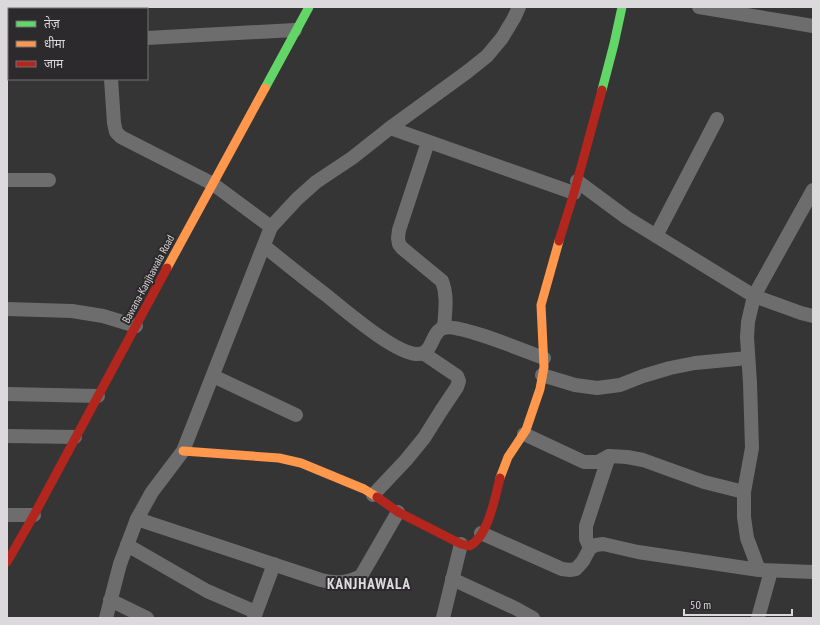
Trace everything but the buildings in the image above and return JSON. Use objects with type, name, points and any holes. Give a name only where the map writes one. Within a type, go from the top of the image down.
[{"type":"street","name":"Bawana-Kanjhawala Road","points":[[7,562],[34,515],[295,30],[309,7]]},
{"type":"street","points":[[106,618],[120,564],[137,520],[152,492],[183,451],[271,227],[297,199],[316,182],[352,158],[487,56],[502,38],[519,7]]},
{"type":"street","points":[[183,451],[279,458],[302,463],[364,488],[398,512],[461,544],[470,546],[475,542],[482,533],[492,507],[506,459],[524,434],[542,376],[544,358],[541,310],[543,296],[576,187],[614,44],[622,7]]},
{"type":"street","points":[[699,7],[813,26]]},
{"type":"street","points":[[148,38],[295,30]]},
{"type":"street","points":[[111,80],[114,123],[116,132],[121,137],[213,184],[271,227]]},
{"type":"street","points":[[656,236],[717,119]]},
{"type":"street","points":[[390,128],[428,142],[576,187],[754,296],[800,313],[813,316]]},
{"type":"street","points":[[428,142],[403,217],[398,238],[399,244],[402,248],[442,281],[446,296],[444,328]]},
{"type":"street","points":[[7,180],[49,180]]},
{"type":"street","points":[[758,618],[765,571],[747,538],[744,517],[744,492],[752,448],[747,337],[748,322],[754,296],[813,190]]},
{"type":"street","points":[[264,246],[368,328],[392,344],[409,352],[416,354],[423,353],[429,349],[436,332],[444,328],[454,327],[544,358]]},
{"type":"street","points":[[7,309],[72,311],[103,316],[136,326]]},
{"type":"street","points":[[373,495],[417,448],[457,387],[459,381],[457,376],[423,353]]},
{"type":"street","points":[[542,376],[575,385],[597,388],[620,385],[670,368],[695,363],[748,358]]},
{"type":"street","points":[[213,376],[296,415]]},
{"type":"street","points":[[7,394],[98,396]]},
{"type":"street","points":[[524,434],[584,462],[598,462],[609,456],[643,460],[704,482],[744,492]]},
{"type":"street","points":[[7,436],[75,437]]},
{"type":"street","points":[[590,548],[586,539],[586,526],[609,456]]},
{"type":"street","points":[[137,520],[332,583],[338,583],[353,580],[361,576],[398,512]]},
{"type":"street","points":[[7,515],[34,515]]},
{"type":"street","points":[[482,533],[562,568],[570,570],[576,569],[580,566],[590,548],[603,544],[638,552],[765,571],[813,572]]},
{"type":"street","points":[[443,618],[461,544]]},
{"type":"street","points":[[127,545],[207,591],[255,615],[274,564]]},
{"type":"street","points":[[452,579],[515,608],[533,618]]},
{"type":"street","points":[[110,600],[147,618]]},
{"type":"traffic: fast","points":[[265,88],[309,7]]},
{"type":"traffic: fast","points":[[602,90],[622,7]]},
{"type":"traffic: slow","points":[[167,268],[265,88]]},
{"type":"traffic: slow","points":[[500,478],[508,457],[526,430],[540,389],[544,367],[541,305],[559,241]]},
{"type":"traffic: slow","points":[[183,451],[279,458],[301,463],[364,489],[377,497]]},
{"type":"traffic: jam","points":[[559,241],[574,193],[602,90]]},
{"type":"traffic: jam","points":[[7,562],[34,515],[167,268]]},
{"type":"traffic: jam","points":[[377,497],[398,512],[461,544],[469,546],[476,542],[486,526],[500,478]]},
{"type":"district","name":"KANJHAWALA","points":[[369,584]]}]
